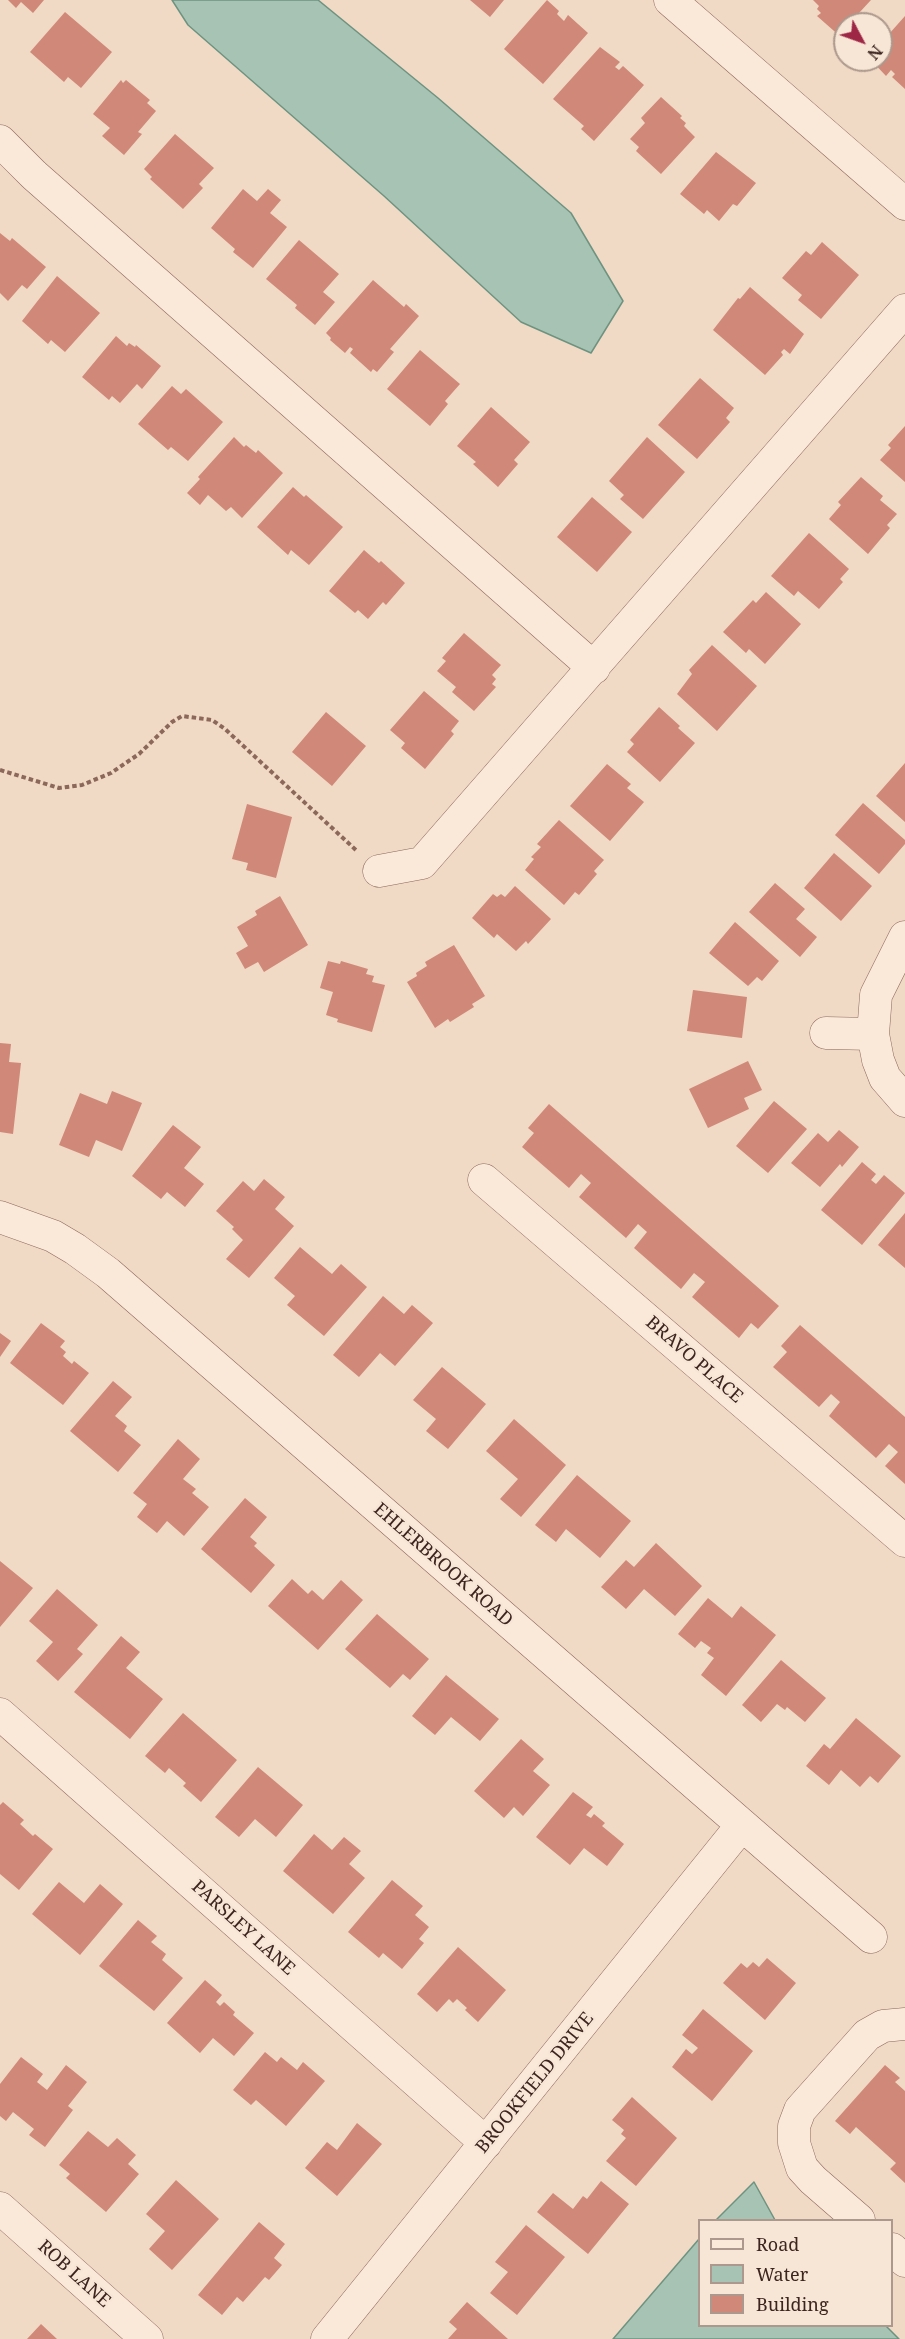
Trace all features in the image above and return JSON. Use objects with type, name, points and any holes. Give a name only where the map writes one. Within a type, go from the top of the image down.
[{"type":"street","points":[[670,0],[905,204]]},
{"type":"street","points":[[0,141],[34,175],[594,668]]},
{"type":"street","points":[[379,871],[422,863],[905,310]]},
{"type":"street","points":[[905,937],[876,995],[873,1034],[878,1060],[885,1078],[905,1101]]},
{"type":"street","points":[[826,1033],[873,1034]]},
{"type":"street","name":"BRAVO PLACE","points":[[484,1180],[905,1541]]},
{"type":"street","name":"EHLERBROOK ROAD","points":[[0,1217],[53,1236],[98,1265],[870,1937]]},
{"type":"street","name":"PARSLEY LANE","points":[[0,1714],[486,2143]]},
{"type":"street","name":"BROOKFIELD DRIVE","points":[[327,2339],[742,1825]]},
{"type":"street","points":[[858,2219],[807,2174],[798,2160],[794,2143],[794,2126],[800,2110],[867,2035],[883,2026],[905,2024]]},
{"type":"street","name":"ROB LANE","points":[[0,2208],[147,2339]]},
{"type":"street","points":[[893,2251],[905,2261]]},
{"type":"path","points":[[0,770],[59,788],[82,785],[111,774],[139,754],[172,722],[182,716],[212,720],[225,729],[379,871]]},
{"type":"water","points":[[172,0],[318,0],[438,98],[571,213],[623,301],[591,353],[521,322],[384,196],[188,25]]},
{"type":"water","points":[[754,2182],[774,2219],[717,2219]]},
{"type":"water","points":[[698,2240],[698,2327],[887,2327],[899,2339],[613,2339]]},
{"type":"building","points":[[8,0],[44,0],[33,13],[21,2],[16,8]]},
{"type":"building","points":[[470,0],[504,0],[490,17]]},
{"type":"building","points":[[547,0],[559,11],[557,14],[564,21],[568,15],[588,33],[543,84],[504,49]]},
{"type":"building","points":[[813,0],[871,0],[860,12],[833,12],[833,30],[817,16],[821,13],[817,9],[819,6]]},
{"type":"building","points":[[65,12],[112,52],[81,88],[68,77],[64,82],[30,52]]},
{"type":"building","points":[[905,16],[905,89],[892,77],[895,74],[893,72],[893,30]]},
{"type":"building","points":[[600,47],[620,62],[615,67],[619,70],[623,66],[644,85],[594,141],[581,129],[584,126],[553,99]]},
{"type":"building","points":[[121,80],[123,83],[126,80],[150,100],[147,103],[156,111],[138,132],[142,134],[124,155],[102,136],[110,128],[93,114]]},
{"type":"building","points":[[661,97],[682,116],[680,118],[686,123],[684,126],[695,137],[661,174],[636,151],[639,147],[630,139],[645,123],[641,118]]},
{"type":"building","points":[[175,134],[214,168],[199,184],[203,188],[183,209],[150,179],[152,177],[144,169]]},
{"type":"building","points":[[716,152],[756,183],[737,206],[733,204],[719,221],[707,210],[704,214],[680,194]]},
{"type":"building","points":[[243,189],[257,201],[268,189],[281,200],[270,213],[287,227],[253,268],[233,252],[235,249],[211,228]]},
{"type":"building","points":[[0,233],[10,241],[12,238],[46,267],[27,289],[22,285],[8,301],[0,293]]},
{"type":"building","points":[[299,240],[339,274],[323,292],[335,302],[315,325],[295,308],[297,305],[266,279]]},
{"type":"building","points":[[822,242],[859,275],[821,319],[798,300],[802,295],[782,278],[806,251],[811,255]]},
{"type":"building","points":[[57,276],[100,313],[65,352],[51,340],[48,344],[22,321]]},
{"type":"building","points":[[373,280],[404,307],[406,304],[419,316],[390,349],[394,352],[377,372],[373,369],[371,372],[350,353],[353,349],[350,347],[345,353],[330,340],[331,338],[326,333]]},
{"type":"building","points":[[750,287],[804,334],[790,354],[784,349],[781,352],[783,355],[765,375],[713,330],[738,298],[740,299]]},
{"type":"building","points":[[116,336],[127,346],[129,343],[135,347],[136,345],[161,366],[142,389],[137,384],[120,403],[112,396],[109,400],[82,377]]},
{"type":"building","points":[[420,350],[460,384],[445,401],[448,404],[430,426],[387,389]]},
{"type":"building","points":[[700,378],[734,408],[726,418],[730,422],[697,459],[658,425]]},
{"type":"building","points":[[172,386],[181,394],[186,389],[223,422],[188,461],[171,447],[168,450],[138,424]]},
{"type":"building","points":[[491,407],[530,442],[514,460],[518,464],[498,487],[473,464],[476,462],[457,446]]},
{"type":"building","points":[[905,426],[905,482],[880,460],[891,448],[888,445]]},
{"type":"building","points":[[234,437],[244,447],[246,445],[256,453],[258,450],[283,473],[242,518],[231,507],[226,511],[208,495],[200,505],[187,493],[200,479],[198,477]]},
{"type":"building","points":[[647,437],[685,472],[643,519],[620,499],[624,495],[609,481]]},
{"type":"building","points":[[861,477],[883,496],[880,500],[897,514],[887,525],[890,528],[868,554],[829,519],[841,505],[838,502]]},
{"type":"building","points":[[293,487],[304,497],[306,495],[343,527],[309,565],[291,550],[288,555],[257,527]]},
{"type":"building","points":[[592,497],[632,532],[597,572],[557,537]]},
{"type":"building","points":[[809,533],[849,569],[840,579],[843,582],[819,609],[798,591],[794,596],[771,576]]},
{"type":"building","points":[[364,550],[379,563],[381,561],[405,583],[386,605],[383,602],[368,619],[358,610],[355,613],[329,591]]},
{"type":"building","points":[[766,592],[801,624],[765,664],[749,649],[746,653],[723,632],[753,600],[756,603]]},
{"type":"building","points":[[464,633],[501,665],[492,675],[496,679],[492,684],[496,687],[474,711],[452,692],[456,687],[437,671],[446,661],[442,658]]},
{"type":"building","points":[[712,645],[757,686],[717,731],[677,694],[692,674],[689,670]]},
{"type":"building","points":[[424,691],[459,721],[451,731],[454,734],[425,769],[401,748],[405,743],[390,730]]},
{"type":"building","points":[[659,707],[695,743],[660,782],[627,752],[634,744],[630,740]]},
{"type":"building","points":[[326,712],[366,746],[332,786],[292,752]]},
{"type":"building","points":[[905,763],[905,822],[876,796]]},
{"type":"building","points":[[607,764],[631,784],[627,788],[644,802],[610,841],[570,806]]},
{"type":"building","points":[[863,803],[905,840],[905,844],[879,874],[835,835]]},
{"type":"building","points":[[247,804],[292,817],[276,878],[246,870],[248,863],[232,859]]},
{"type":"building","points":[[559,820],[604,860],[594,871],[597,874],[579,895],[575,892],[564,905],[525,870],[534,859],[531,857],[541,847],[537,844]]},
{"type":"building","points":[[834,853],[872,886],[841,921],[804,888]]},
{"type":"building","points":[[775,883],[805,909],[796,919],[817,937],[800,957],[749,912]]},
{"type":"building","points":[[515,886],[551,919],[528,944],[526,941],[516,951],[497,934],[494,938],[472,918],[493,894],[497,897],[501,894],[505,897]]},
{"type":"building","points":[[280,896],[308,945],[264,972],[258,962],[245,969],[236,953],[248,946],[237,927],[257,915],[255,911]]},
{"type":"building","points":[[735,922],[779,961],[762,981],[757,977],[748,986],[709,953]]},
{"type":"building","points":[[454,945],[485,996],[472,1004],[474,1007],[450,1022],[448,1019],[435,1028],[407,982],[427,966],[425,962]]},
{"type":"building","points":[[328,961],[340,964],[341,961],[368,969],[366,974],[374,976],[372,982],[385,985],[372,1032],[337,1022],[338,1019],[326,1015],[333,992],[320,988]]},
{"type":"building","points":[[693,990],[747,997],[742,1038],[687,1031]]},
{"type":"building","points":[[0,1043],[11,1044],[9,1062],[21,1063],[13,1134],[0,1132]]},
{"type":"building","points":[[748,1061],[762,1090],[744,1098],[749,1109],[708,1128],[689,1089]]},
{"type":"building","points":[[112,1091],[142,1103],[122,1151],[96,1140],[89,1157],[59,1145],[80,1093],[107,1104]]},
{"type":"building","points":[[774,1101],[807,1129],[768,1173],[736,1146]]},
{"type":"building","points":[[549,1104],[779,1306],[758,1329],[751,1323],[739,1338],[692,1297],[705,1282],[694,1273],[681,1289],[634,1248],[647,1232],[638,1224],[626,1238],[579,1197],[591,1183],[581,1174],[569,1188],[522,1147],[534,1133],[528,1128]]},
{"type":"building","points":[[173,1125],[201,1147],[184,1168],[204,1184],[185,1207],[167,1192],[161,1199],[132,1176]]},
{"type":"building","points":[[839,1130],[859,1147],[820,1187],[791,1163],[818,1133],[828,1142]]},
{"type":"building","points":[[862,1162],[876,1174],[871,1180],[876,1184],[884,1175],[905,1193],[862,1245],[821,1210]]},
{"type":"building","points":[[264,1179],[285,1197],[275,1209],[294,1226],[249,1278],[226,1259],[243,1240],[232,1229],[234,1227],[216,1211],[243,1181],[254,1191]]},
{"type":"building","points":[[905,1213],[905,1268],[878,1245]]},
{"type":"building","points":[[300,1247],[332,1274],[341,1264],[367,1287],[324,1336],[287,1305],[295,1296],[274,1278]]},
{"type":"building","points":[[383,1296],[404,1314],[412,1305],[433,1323],[395,1366],[380,1353],[359,1377],[333,1355]]},
{"type":"building","points":[[41,1323],[65,1341],[60,1347],[66,1352],[63,1356],[72,1364],[74,1361],[89,1373],[63,1405],[10,1363]]},
{"type":"building","points":[[800,1325],[905,1417],[905,1484],[885,1466],[898,1452],[889,1444],[876,1458],[829,1416],[840,1402],[831,1394],[819,1407],[773,1367],[787,1352],[781,1346]]},
{"type":"building","points":[[0,1333],[11,1341],[0,1357]]},
{"type":"building","points":[[442,1367],[486,1404],[448,1449],[426,1431],[436,1419],[413,1400]]},
{"type":"building","points":[[113,1381],[132,1397],[115,1416],[127,1426],[124,1431],[141,1445],[118,1472],[70,1431]]},
{"type":"building","points":[[514,1419],[566,1465],[521,1517],[500,1499],[518,1479],[486,1451]]},
{"type":"building","points":[[178,1439],[200,1459],[183,1479],[196,1489],[192,1493],[209,1507],[184,1536],[167,1521],[157,1533],[137,1517],[147,1504],[133,1493]]},
{"type":"building","points":[[577,1475],[631,1521],[600,1558],[566,1529],[556,1542],[535,1525]]},
{"type":"building","points":[[245,1498],[267,1517],[250,1537],[257,1543],[254,1546],[275,1565],[251,1593],[201,1549]]},
{"type":"building","points":[[656,1543],[702,1586],[675,1616],[644,1589],[626,1609],[601,1587],[626,1560],[634,1567]]},
{"type":"building","points":[[0,1561],[33,1588],[0,1627]]},
{"type":"building","points":[[292,1579],[308,1594],[312,1590],[323,1600],[341,1580],[363,1600],[318,1650],[268,1606]]},
{"type":"building","points":[[57,1589],[98,1625],[77,1649],[83,1654],[58,1681],[36,1661],[53,1642],[29,1621]]},
{"type":"building","points":[[708,1598],[732,1618],[741,1606],[776,1635],[726,1696],[701,1675],[714,1658],[707,1653],[711,1648],[701,1641],[695,1648],[678,1634]]},
{"type":"building","points":[[377,1614],[429,1659],[410,1680],[403,1674],[390,1688],[345,1649]]},
{"type":"building","points":[[121,1636],[140,1652],[126,1668],[163,1699],[130,1739],[74,1692]]},
{"type":"building","points":[[781,1660],[826,1698],[805,1722],[787,1707],[785,1710],[777,1704],[761,1722],[742,1705]]},
{"type":"building","points":[[446,1675],[499,1719],[480,1741],[451,1717],[435,1735],[412,1716]]},
{"type":"building","points":[[183,1713],[237,1760],[201,1802],[183,1786],[186,1783],[169,1768],[165,1773],[145,1756]]},
{"type":"building","points":[[856,1718],[901,1756],[878,1783],[870,1776],[860,1787],[841,1770],[829,1785],[806,1766],[824,1744],[830,1749]]},
{"type":"building","points":[[521,1739],[544,1759],[533,1771],[550,1785],[523,1816],[514,1807],[504,1818],[474,1791]]},
{"type":"building","points":[[258,1767],[303,1805],[276,1837],[255,1819],[239,1837],[215,1817]]},
{"type":"building","points":[[573,1792],[593,1807],[586,1815],[591,1818],[594,1814],[605,1823],[602,1826],[624,1844],[607,1866],[584,1848],[570,1865],[536,1837]]},
{"type":"building","points":[[3,1802],[24,1820],[20,1824],[53,1849],[19,1890],[0,1874],[0,1805]]},
{"type":"building","points":[[314,1834],[332,1850],[344,1837],[361,1851],[349,1864],[365,1878],[333,1914],[283,1871]]},
{"type":"building","points":[[392,1880],[423,1906],[415,1915],[429,1927],[419,1939],[424,1943],[402,1969],[383,1953],[379,1958],[348,1932]]},
{"type":"building","points":[[59,1882],[84,1903],[100,1884],[123,1904],[80,1955],[32,1914]]},
{"type":"building","points":[[138,1920],[157,1936],[151,1942],[166,1954],[162,1960],[183,1978],[154,2011],[99,1966]]},
{"type":"building","points":[[458,1947],[506,1990],[478,2022],[457,1999],[453,2003],[449,1999],[437,2012],[417,1994]]},
{"type":"building","points":[[767,1958],[796,1983],[765,2020],[723,1983],[741,1963],[747,1968],[753,1962],[759,1967]]},
{"type":"building","points":[[205,1980],[222,1995],[216,2002],[220,2006],[224,2002],[235,2012],[233,2015],[254,2033],[234,2056],[213,2038],[200,2053],[167,2023]]},
{"type":"building","points":[[703,2009],[753,2051],[712,2101],[672,2067],[686,2049],[692,2054],[698,2048],[682,2035]]},
{"type":"building","points":[[265,2052],[277,2062],[281,2057],[297,2070],[303,2062],[325,2081],[286,2126],[256,2100],[251,2105],[233,2090]]},
{"type":"building","points":[[21,2057],[43,2074],[37,2082],[47,2090],[66,2065],[87,2082],[68,2106],[73,2110],[45,2147],[29,2135],[34,2129],[13,2112],[6,2121],[0,2116],[0,2084]]},
{"type":"building","points":[[885,2065],[900,2078],[895,2082],[905,2091],[905,2183],[890,2169],[896,2163],[856,2127],[850,2134],[835,2121]]},
{"type":"building","points":[[632,2097],[677,2138],[636,2186],[606,2161],[626,2138],[621,2134],[624,2130],[612,2120]]},
{"type":"building","points":[[357,2123],[382,2144],[337,2196],[305,2168],[327,2142],[337,2150]]},
{"type":"building","points":[[88,2131],[108,2147],[117,2138],[136,2155],[128,2164],[139,2174],[106,2212],[66,2178],[70,2174],[59,2165]]},
{"type":"building","points":[[176,2180],[219,2219],[172,2270],[149,2249],[165,2231],[146,2214]]},
{"type":"building","points":[[601,2181],[629,2204],[588,2254],[537,2212],[553,2193],[573,2209],[583,2196],[587,2199]]},
{"type":"building","points":[[259,2222],[285,2244],[274,2258],[282,2265],[269,2280],[265,2277],[243,2302],[237,2297],[222,2315],[198,2295]]},
{"type":"building","points":[[526,2225],[565,2257],[517,2315],[490,2293],[508,2272],[495,2262]]},
{"type":"building","points":[[467,2302],[508,2339],[448,2339],[457,2329],[449,2322]]},
{"type":"building","points":[[41,2324],[57,2339],[27,2339]]}]
